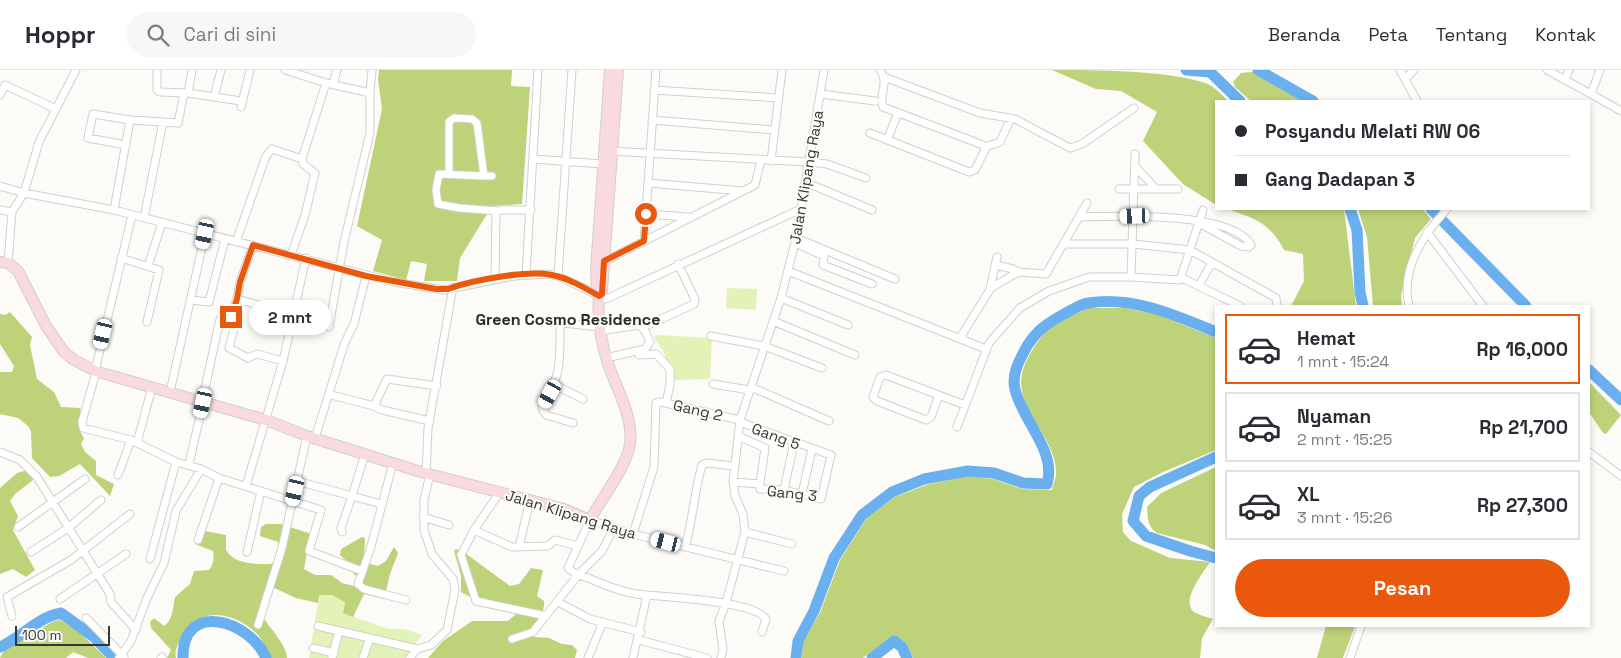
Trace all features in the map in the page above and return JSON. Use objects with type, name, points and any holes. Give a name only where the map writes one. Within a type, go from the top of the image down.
[{"type":"main road","points":[[590,520],[620,470],[630,446],[627,415],[607,360],[600,329],[599,296],[597,294],[596,269],[602,244],[608,151],[610,70]]},
{"type":"main road","points":[[599,296],[602,294],[604,261],[602,244],[603,164],[608,151],[618,70]]},
{"type":"main road","name":"Jalan Klipang Raya","points":[[4,263],[18,271],[57,344],[74,360],[95,372],[266,420],[311,437],[393,463],[564,509],[590,520]]},
{"type":"street","points":[[4,263],[12,212],[24,193],[39,142],[76,70]]},
{"type":"street","points":[[157,70],[158,91],[214,97],[241,104],[250,70]]},
{"type":"street","points":[[126,145],[88,138],[93,114],[130,120],[178,123],[192,70]]},
{"type":"street","points":[[214,97],[220,70]]},
{"type":"street","points":[[290,255],[305,215],[315,177],[314,170],[303,164],[302,159],[329,84],[337,70]]},
{"type":"street","points":[[329,327],[344,242],[370,133],[372,70]]},
{"type":"street","points":[[526,274],[532,210],[538,70]]},
{"type":"street","points":[[558,276],[572,70]]},
{"type":"street","points":[[644,241],[656,70]]},
{"type":"street","points":[[771,161],[782,70]]},
{"type":"street","name":"Jalan Klipang Raya","points":[[590,520],[633,534],[738,561],[745,532],[743,514],[735,496],[733,482],[740,421],[781,298],[796,241],[824,70]]},
{"type":"street","points":[[880,70],[884,77],[882,106],[985,147],[1000,142],[1011,118]]},
{"type":"street","points":[[1400,70],[1416,100]]},
{"type":"street","points":[[1405,79],[1414,70]]},
{"type":"street","points":[[1547,70],[1621,111]]},
{"type":"street","points":[[1565,80],[1569,70]]},
{"type":"street","points":[[1591,94],[1600,70]]},
{"type":"street","points":[[290,71],[329,84],[370,93]]},
{"type":"street","points":[[884,77],[980,113],[1011,118],[1074,148],[1134,108]]},
{"type":"street","points":[[0,95],[5,85],[56,109]]},
{"type":"street","points":[[654,90],[778,98]]},
{"type":"street","points":[[821,94],[875,101]]},
{"type":"street","points":[[887,140],[898,113]]},
{"type":"street","points":[[449,174],[449,122],[454,118],[472,119],[476,123],[484,176]]},
{"type":"street","points":[[114,210],[130,120]]},
{"type":"street","points":[[652,120],[774,130]]},
{"type":"street","points":[[144,218],[163,122]]},
{"type":"street","points":[[870,133],[969,172],[975,170],[985,147]]},
{"type":"street","points":[[236,242],[269,151],[272,149],[302,159]]},
{"type":"street","points":[[608,151],[808,162],[827,164],[866,178]]},
{"type":"street","points":[[1131,277],[1135,216],[1135,154]]},
{"type":"street","points":[[533,159],[603,164]]},
{"type":"street","points":[[604,261],[757,183],[761,160]]},
{"type":"street","points":[[1135,166],[1156,189]]},
{"type":"street","points":[[492,176],[439,174],[437,176],[438,204],[459,208],[498,211],[532,210]]},
{"type":"street","points":[[805,182],[872,210]]},
{"type":"street","points":[[648,183],[743,191]]},
{"type":"street","points":[[0,186],[24,193],[114,210],[306,258],[366,276],[436,289],[526,274],[558,276],[606,299],[678,264],[801,209]]},
{"type":"street","points":[[1119,189],[1178,189]]},
{"type":"street","points":[[996,265],[1018,272],[1046,274],[1087,203]]},
{"type":"street","points":[[0,210],[12,212]]},
{"type":"street","points":[[1182,278],[1203,210]]},
{"type":"street","points":[[1409,305],[1407,284],[1419,244],[1432,225],[1447,210]]},
{"type":"street","points":[[494,279],[496,213],[498,211]]},
{"type":"street","points":[[646,214],[689,217]]},
{"type":"street","points":[[132,215],[82,426],[134,441],[176,462],[189,464],[219,478],[321,510],[309,551],[362,571]]},
{"type":"street","points":[[1079,217],[1135,216],[1199,223],[1234,229],[1251,245],[1249,247],[1241,246],[1199,223]]},
{"type":"street","points":[[148,266],[162,223]]},
{"type":"street","points":[[1427,232],[1482,305]]},
{"type":"street","points":[[170,392],[192,300],[205,234]]},
{"type":"street","points":[[192,300],[209,302],[225,239]]},
{"type":"street","points":[[796,241],[895,279]]},
{"type":"street","points":[[796,241],[824,256],[822,265],[872,284]]},
{"type":"street","points":[[1065,244],[1133,244],[1190,250],[1276,298],[1277,305]]},
{"type":"street","points":[[230,318],[253,245]]},
{"type":"street","points":[[960,338],[990,289],[997,257]]},
{"type":"street","points":[[121,258],[158,269],[160,273],[146,322]]},
{"type":"street","points":[[246,486],[283,361],[306,258]]},
{"type":"street","points":[[1199,285],[1212,263]]},
{"type":"street","points":[[648,325],[694,304],[695,299],[678,264]]},
{"type":"street","points":[[788,271],[986,349]]},
{"type":"street","points":[[990,289],[1018,272]]},
{"type":"street","points":[[258,626],[282,548],[297,481],[311,437],[331,394],[366,276]]},
{"type":"street","points":[[957,427],[986,349],[993,338],[1020,308],[1049,291],[1072,281],[1089,277],[1131,277],[1175,281],[1182,278],[1238,305]]},
{"type":"street","points":[[318,626],[417,649],[431,645],[448,630],[455,590],[453,580],[429,548],[423,517],[428,473],[430,421],[453,287]]},
{"type":"street","points":[[781,298],[848,325]]},
{"type":"street","points":[[237,299],[273,309]]},
{"type":"street","points":[[230,318],[235,325],[229,348],[248,358],[257,354],[283,361]]},
{"type":"street","points":[[189,464],[220,319],[230,318]]},
{"type":"street","points":[[773,321],[855,355]]},
{"type":"street","points":[[573,423],[543,412],[542,408],[555,385],[559,367],[561,324],[600,329],[639,325],[645,330],[650,342],[645,349],[607,360]]},
{"type":"street","points":[[711,336],[764,346],[822,368]]},
{"type":"street","points":[[607,360],[651,353],[660,356],[671,372],[666,403]]},
{"type":"street","points":[[939,395],[931,416],[926,420],[877,401],[873,397],[880,377],[884,375],[939,395],[965,405]]},
{"type":"street","points":[[374,406],[387,379],[437,386]]},
{"type":"street","points":[[713,384],[750,389],[829,421]]},
{"type":"street","points":[[555,385],[583,399]]},
{"type":"street","points":[[118,475],[134,441],[152,387]]},
{"type":"street","points":[[331,394],[382,410],[430,421]]},
{"type":"street","name":"Gang 2","points":[[633,534],[654,467],[656,454],[654,411],[656,402],[740,421]]},
{"type":"street","name":"Gang 5","points":[[740,421],[812,449]]},
{"type":"street","points":[[738,436],[765,448],[760,484]]},
{"type":"street","points":[[784,490],[794,442]]},
{"type":"street","points":[[802,494],[812,449]]},
{"type":"street","name":"Gang 3","points":[[733,482],[760,484],[760,489],[784,490],[822,498],[831,455],[812,449]]},
{"type":"street","points":[[0,452],[20,460],[31,469],[99,575],[110,594],[110,602],[136,630]]},
{"type":"street","points":[[1590,453],[1621,476]]},
{"type":"street","points":[[342,532],[341,528],[365,454]]},
{"type":"street","points":[[150,560],[176,462]]},
{"type":"street","points":[[685,547],[692,521],[697,480],[702,465],[707,462],[734,466]]},
{"type":"street","points":[[393,463],[370,550],[358,582],[359,586],[406,600]]},
{"type":"street","points":[[86,618],[122,657],[136,630],[147,598],[164,563],[176,511],[200,469]]},
{"type":"street","points":[[198,540],[219,478]]},
{"type":"street","points":[[18,527],[85,479]]},
{"type":"street","points":[[297,481],[381,504]]},
{"type":"street","points":[[247,552],[261,491]]},
{"type":"street","points":[[500,492],[474,530],[461,555],[476,602],[546,616]]},
{"type":"street","points":[[31,552],[68,528],[101,500]]},
{"type":"street","points":[[519,547],[530,500]]},
{"type":"street","points":[[12,616],[7,597],[83,551],[130,514]]},
{"type":"street","points":[[423,517],[449,525]]},
{"type":"street","points":[[590,520],[568,569],[578,575],[620,590],[647,595],[672,595],[726,604],[764,615],[766,620],[762,632]]},
{"type":"street","points":[[512,639],[529,635],[558,602],[578,575],[602,551],[614,528]]},
{"type":"street","points":[[474,530],[512,547],[548,546],[555,540],[578,546]]},
{"type":"street","points":[[745,532],[792,544]]},
{"type":"street","points":[[60,599],[99,575],[126,554]]},
{"type":"street","points":[[720,658],[723,649],[719,621],[726,604],[738,561],[784,571]]},
{"type":"street","points":[[633,658],[647,595]]},
{"type":"street","points":[[558,602],[590,619],[640,632]]},
{"type":"street","points":[[590,657],[603,622]]},
{"type":"street","points":[[1350,658],[1361,627]]},
{"type":"street","points":[[313,648],[333,655],[339,631]]},
{"type":"street","points":[[363,658],[370,638]]},
{"type":"street","points":[[638,640],[707,658]]},
{"type":"street","points":[[410,658],[417,649]]},
{"type":"green space","points":[[379,70],[512,70],[511,86],[530,87],[522,204],[492,206],[460,258],[457,281],[424,281],[427,264],[411,261],[406,280],[373,271],[382,240],[357,226],[382,109],[378,79]]},
{"type":"green space","points":[[1052,70],[1153,73],[1192,79],[1208,84],[1227,100],[1215,100],[1215,204],[1183,184],[1143,141],[1157,112],[1121,91],[1096,89]]},
{"type":"green space","points":[[1252,72],[1266,77],[1301,100],[1250,100],[1235,87],[1233,82],[1241,73]]},
{"type":"green space","points":[[1230,210],[1344,210],[1356,305],[1292,305],[1304,281],[1303,254],[1284,250],[1267,227]]},
{"type":"green space","points":[[1358,210],[1424,210],[1431,219],[1415,238],[1401,295],[1402,305],[1373,305],[1367,237]]},
{"type":"green space","points":[[727,288],[757,289],[756,310],[726,308]]},
{"type":"green space","points":[[1088,308],[1124,308],[1156,314],[1215,338],[1215,450],[1163,472],[1134,487],[1122,514],[1123,532],[1131,541],[1170,558],[1210,562],[1194,587],[1190,601],[1190,607],[1194,612],[1213,619],[1202,638],[1200,658],[913,658],[906,643],[894,635],[863,658],[802,658],[803,642],[820,613],[840,560],[867,518],[895,497],[926,485],[969,476],[993,479],[1022,489],[1052,490],[1056,473],[1054,457],[1026,405],[1022,391],[1022,377],[1026,362],[1038,341],[1058,323]]},
{"type":"green space","points":[[10,312],[32,337],[30,345],[37,379],[54,392],[61,407],[80,408],[82,414],[79,429],[84,439],[81,444],[85,452],[96,461],[96,475],[114,484],[110,496],[80,464],[59,476],[50,477],[32,458],[31,431],[28,426],[18,418],[0,414],[0,372],[12,372],[14,366],[0,344],[0,314],[5,315]]},
{"type":"green space","points":[[656,335],[712,338],[710,379],[675,380],[663,351],[654,338]]},
{"type":"green space","points":[[1590,383],[1621,415],[1606,434],[1603,433],[1590,414]]},
{"type":"green space","points":[[1215,467],[1215,550],[1205,545],[1157,533],[1151,528],[1147,507],[1161,493]]},
{"type":"green space","points":[[28,470],[33,480],[15,494],[10,501],[18,516],[13,530],[35,570],[26,577],[13,569],[0,574],[0,488],[17,473]]},
{"type":"green space","points":[[266,524],[280,524],[309,533],[304,569],[315,575],[331,575],[342,583],[354,586],[358,578],[353,573],[353,567],[340,555],[341,549],[362,537],[365,538],[364,562],[378,566],[386,561],[394,547],[398,553],[390,574],[384,599],[364,594],[353,617],[343,613],[345,602],[332,595],[319,595],[318,603],[296,598],[272,587],[261,614],[284,647],[287,658],[271,658],[262,640],[247,625],[232,618],[216,615],[202,618],[189,629],[176,650],[176,658],[167,658],[171,650],[151,628],[150,622],[154,618],[164,626],[172,613],[175,597],[190,584],[194,571],[209,570],[211,568],[213,551],[195,544],[200,530],[226,535],[226,550],[235,559],[246,563],[271,564],[277,557],[278,542],[260,536],[261,527]]},
{"type":"green space","points":[[456,549],[465,553],[510,586],[519,584],[531,568],[543,570],[537,596],[544,601],[544,608],[540,617],[532,626],[534,637],[549,638],[562,644],[572,645],[577,650],[575,658],[428,658],[443,641],[472,621],[508,621],[515,615],[512,606],[474,599],[461,592],[461,576],[454,551]]},
{"type":"green space","points":[[319,595],[332,595],[345,602],[343,613],[388,629],[404,629],[422,635],[406,658],[309,658]]},
{"type":"green space","points":[[60,620],[77,630],[106,658],[88,658],[73,652],[66,658],[0,658],[6,646],[17,642],[54,621]]},
{"type":"green space","points":[[1326,627],[1355,627],[1343,658],[1317,658]]},
{"type":"waterway","points":[[1186,70],[1210,72],[1239,100]]},
{"type":"waterway","points":[[1258,70],[1311,100]]},
{"type":"waterway","points":[[1350,210],[1357,230],[1360,292],[1363,305]]},
{"type":"waterway","points":[[1432,210],[1525,305]]},
{"type":"waterway","points":[[796,658],[798,641],[814,611],[834,558],[862,515],[892,492],[924,479],[968,471],[994,473],[1023,483],[1047,484],[1049,471],[1047,459],[1043,447],[1024,413],[1014,383],[1015,372],[1027,346],[1043,327],[1058,317],[1088,303],[1121,302],[1154,308],[1215,332]]},
{"type":"waterway","points":[[1590,371],[1621,400]]},
{"type":"waterway","points":[[1215,457],[1150,487],[1139,496],[1133,521],[1146,536],[1215,558]]},
{"type":"waterway","points":[[0,647],[37,623],[61,613],[94,637],[114,658]]},
{"type":"waterway","points":[[183,658],[186,640],[193,628],[205,622],[218,622],[232,626],[246,634],[258,645],[266,658]]},
{"type":"waterway","points":[[872,658],[894,641],[902,647],[907,658]]},
{"type":"district","name":"Green Cosmo Residence","points":[[568,319]]},
{"type":"route","points":[[231,317],[240,282],[253,245],[340,267],[366,276],[436,289],[444,290],[526,274],[548,274],[558,276],[599,296],[602,294],[604,261],[644,241],[646,214]]}]
